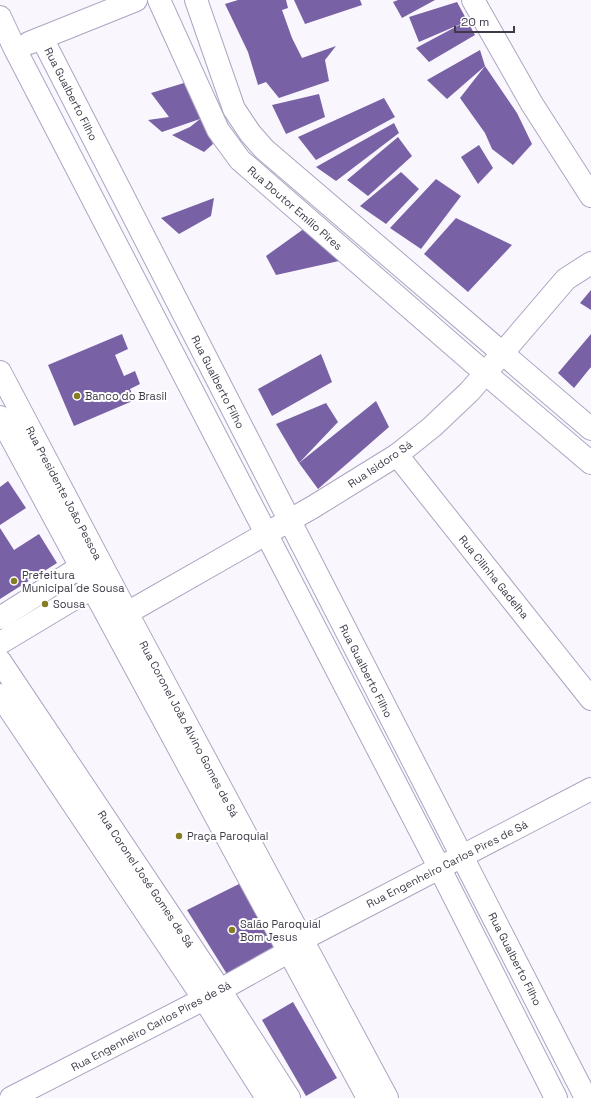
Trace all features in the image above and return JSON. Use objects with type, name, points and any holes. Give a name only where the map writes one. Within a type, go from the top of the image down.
[{"type":"street","points":[[42,38],[136,0]]},
{"type":"street","name":"Rua Doutor Emílio Pires","points":[[159,0],[218,130],[240,160],[591,463]]},
{"type":"street","points":[[196,0],[234,109],[259,144],[591,429]]},
{"type":"street","points":[[474,0],[532,104],[591,194]]},
{"type":"street","points":[[0,16],[15,49],[440,867],[556,1098]]},
{"type":"street","name":"Rua Gualberto Filho","points":[[15,49],[42,38],[289,522],[586,1098]]},
{"type":"street","name":"Rua Isidoro Sá","points":[[121,620],[266,534],[289,522],[397,455],[432,427],[485,373],[566,279],[591,263]]},
{"type":"street","name":"Rua Presidente João Pessoa","points":[[0,372],[89,561]]},
{"type":"street","name":"Rua Presidente João Pessoa","points":[[0,417],[89,561],[121,620]]},
{"type":"street","name":"Rua Cilinha Gadelha","points":[[397,455],[591,699]]},
{"type":"street","points":[[0,618],[89,561]]},
{"type":"street","points":[[0,643],[101,582]]},
{"type":"street","name":"Rua Coronel João Alvino Gomes de Sá","points":[[121,620],[356,1057],[387,1098]]},
{"type":"street","name":"Rua Coronel José Gomes de Sá","points":[[0,661],[212,995],[267,1098]]},
{"type":"street","points":[[344,684],[368,675]]},
{"type":"street","name":"Rua Coronel José Gomes de Sá","points":[[0,695],[212,995],[289,1098]]},
{"type":"street","name":"Rua Engenheiro Carlos Pires de Sá","points":[[11,1098],[212,995],[293,940],[462,856],[591,789]]},
{"type":"street","name":"Rua Coronel João Alvino Gomes de Sá","points":[[356,1057],[368,1098]]},
{"type":"building","points":[[238,0],[286,0],[288,8],[282,10],[292,38],[302,58],[336,46],[325,60],[329,81],[279,98],[266,82],[258,85],[248,52],[225,4]]},
{"type":"building","points":[[294,0],[360,0],[362,5],[305,24]]},
{"type":"building","points":[[398,0],[435,0],[402,18],[393,2]]},
{"type":"building","points":[[457,2],[475,35],[429,62],[416,48],[463,23],[419,42],[409,17]]},
{"type":"building","points":[[480,50],[485,66],[447,99],[427,80]]},
{"type":"building","points":[[485,66],[517,113],[532,144],[513,165],[492,149],[485,133],[460,98]]},
{"type":"building","points":[[184,83],[213,144],[204,152],[172,135],[190,127],[200,119],[162,132],[148,120],[169,117],[151,93]]},
{"type":"building","points":[[319,94],[325,117],[286,134],[272,105]]},
{"type":"building","points":[[384,98],[395,117],[316,160],[298,137]]},
{"type":"building","points":[[394,123],[399,133],[336,181],[316,167]]},
{"type":"building","points":[[398,137],[412,156],[368,196],[347,180]]},
{"type":"building","points":[[479,145],[493,168],[478,184],[461,157]]},
{"type":"building","points":[[401,172],[419,189],[386,224],[360,206]]},
{"type":"building","points":[[436,179],[461,196],[421,249],[390,228]]},
{"type":"building","points":[[214,198],[211,216],[179,234],[161,218]]},
{"type":"building","points":[[456,218],[512,245],[468,292],[424,254]]},
{"type":"building","points":[[305,228],[339,261],[276,275],[266,256]]},
{"type":"building","points":[[591,290],[591,310],[580,303]]},
{"type":"building","points":[[122,334],[128,349],[115,355],[124,376],[135,371],[140,384],[130,389],[135,400],[74,426],[48,365]]},
{"type":"building","points":[[591,334],[591,367],[574,388],[558,373]]},
{"type":"building","points":[[321,354],[332,382],[272,416],[258,389]]},
{"type":"building","points":[[376,401],[389,427],[318,489],[299,463]]},
{"type":"building","points":[[326,403],[338,422],[299,463],[276,424]]},
{"type":"building","points":[[8,481],[26,508],[0,525],[0,487]]},
{"type":"building","name":"Prefeitura Municipal de Sousa","points":[[0,528],[14,550],[39,534],[57,563],[0,599]]},
{"type":"building","name":"Salão Paroquial Bom Jesus","points":[[241,883],[276,949],[230,979],[187,910]]},
{"type":"building","points":[[293,1002],[337,1078],[306,1096],[262,1020]]},
{"type":"place","name":"Banco do Brasil","points":[[77,396]]},
{"type":"place","name":"Prefeitura Municipal de Sousa","points":[[14,581]]},
{"type":"place","name":"Sousa","points":[[45,604]]},
{"type":"place","name":"Praça Paroquial","points":[[179,836]]},
{"type":"place","name":"Salão Paroquial Bom Jesus","points":[[232,930]]}]
